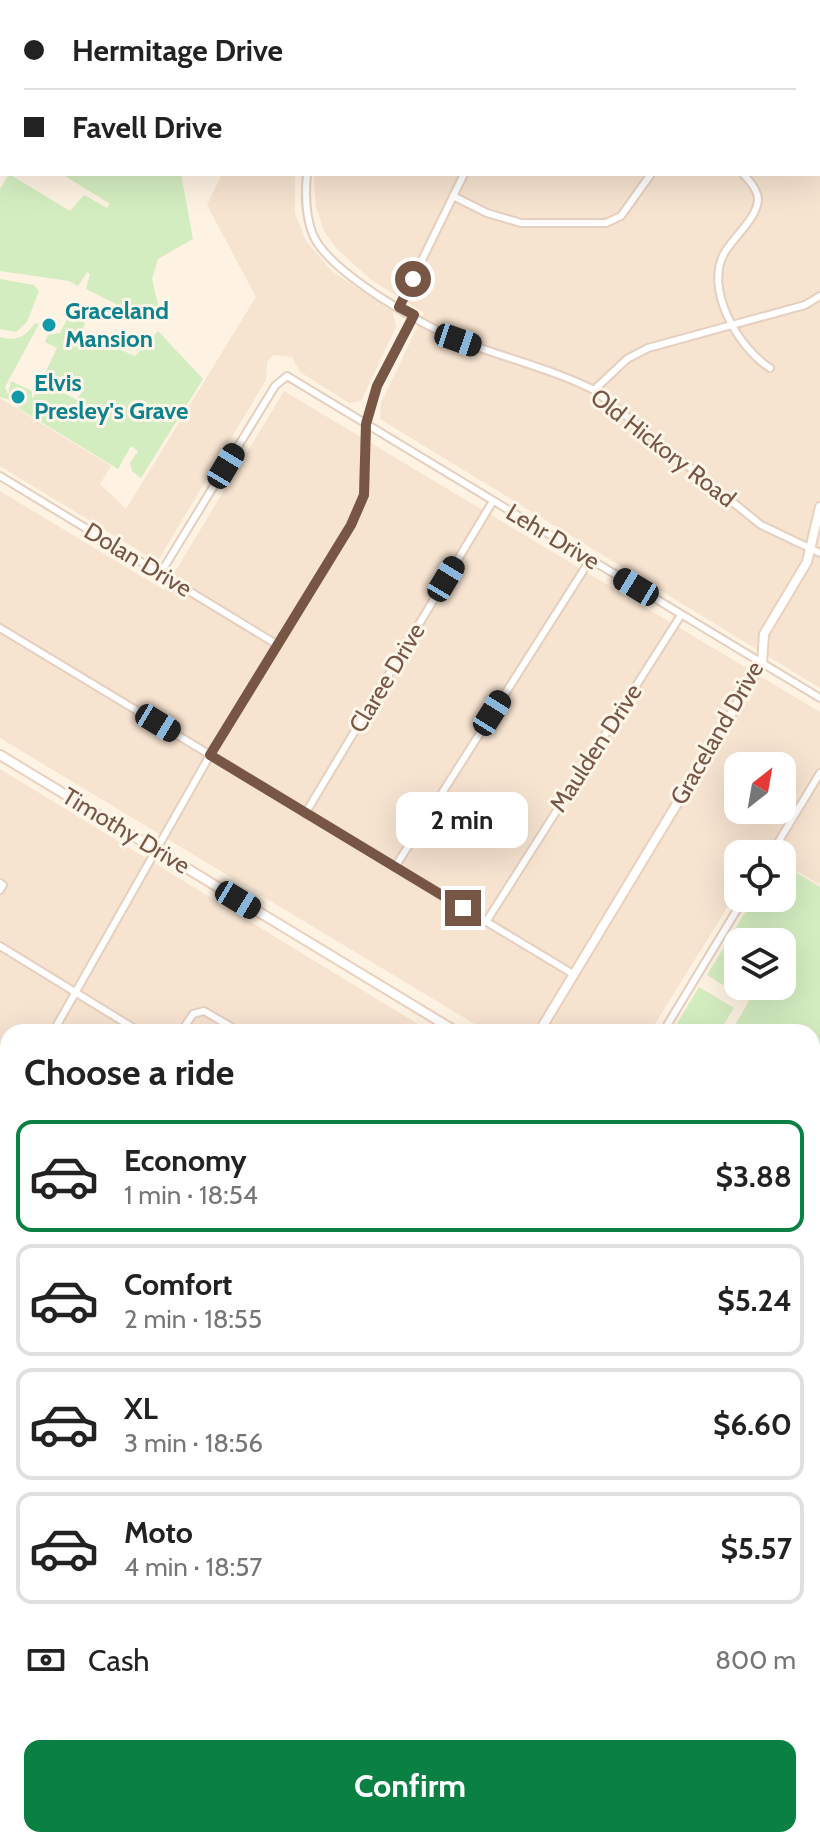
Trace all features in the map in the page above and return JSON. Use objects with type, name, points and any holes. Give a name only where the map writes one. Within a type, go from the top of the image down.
[{"type":"street","name":"Old Hickory Road","points":[[307,176],[305,202],[313,235],[329,260],[399,307],[458,340],[568,377],[594,390],[761,525],[820,553]]},
{"type":"street","points":[[399,307],[463,176]]},
{"type":"street","points":[[453,196],[487,213],[521,223],[606,223],[621,216],[650,176]]},
{"type":"street","points":[[745,176],[754,185],[758,199],[754,213],[723,254],[718,269],[718,287],[732,323],[752,357],[770,368]]},
{"type":"street","points":[[594,390],[627,359],[648,348],[805,305],[820,296]]},
{"type":"street","points":[[57,1024],[210,755],[356,515],[364,495],[368,465],[366,424],[377,386],[414,315]]},
{"type":"street","name":"Lehr Drive","points":[[160,574],[275,386],[287,376],[820,698]]},
{"type":"street","name":"Dolan Drive","points":[[0,476],[276,644]]},
{"type":"street","name":"Claree Drive","points":[[305,814],[493,501]]},
{"type":"street","name":"Graceland Drive","points":[[544,1024],[762,663],[764,634],[807,562],[820,507]]},
{"type":"street","points":[[395,867],[590,560]]},
{"type":"street","name":"Maulden Drive","points":[[486,922],[681,615]]},
{"type":"street","points":[[0,628],[573,974]]},
{"type":"street","name":"Timothy Drive","points":[[0,755],[444,1024]]},
{"type":"street","points":[[779,840],[820,773]]},
{"type":"street","points":[[0,883],[3,885],[0,890]]},
{"type":"street","points":[[668,1024],[736,912]]},
{"type":"street","points":[[0,946],[127,1024]]},
{"type":"street","points":[[186,1024],[193,1014],[204,1011],[226,1024]]},
{"type":"shaded area","points":[[221,176],[295,176],[295,213],[306,241],[332,271],[393,312],[396,327],[361,401],[349,403],[300,372],[292,357],[273,355],[267,362],[266,380],[159,559],[154,560],[0,466],[0,398],[111,466],[100,484],[126,509],[256,297],[207,205]]},
{"type":"shaded area","points":[[315,176],[820,176],[820,688],[380,419],[381,403],[424,313],[370,279],[335,247],[324,231],[316,207]]},
{"type":"shaded area","points":[[284,391],[820,712],[820,885],[796,870],[796,840],[724,840],[724,912],[655,1024],[475,1024],[0,738],[0,491],[164,590]]},
{"type":"shaded area","points":[[0,769],[418,1024],[0,1024]]},
{"type":"green space","points":[[8,176],[12,176],[70,211],[84,195],[107,208],[110,204],[65,176],[181,176],[193,239],[158,259],[152,279],[160,312],[154,316],[116,304],[86,289],[90,274],[87,272],[78,286],[69,281],[0,271],[0,189]]},
{"type":"green space","points":[[0,279],[34,285],[39,291],[27,322],[16,332],[0,329]]},
{"type":"green space","points":[[69,315],[85,323],[82,330],[94,339],[135,356],[158,331],[203,379],[141,478],[132,471],[130,463],[138,451],[131,446],[118,469],[18,408],[18,403],[0,397],[0,337],[20,337],[35,323],[39,324],[5,387],[8,395],[11,381],[32,391],[32,399],[43,382],[77,400],[82,392],[64,380],[59,388],[44,375],[57,348],[45,342],[48,335],[60,333]]},
{"type":"green space","points":[[796,872],[820,887],[820,1024],[736,1024],[747,1000],[796,1000],[796,928],[736,928],[745,912],[796,912]]},
{"type":"green space","points":[[724,947],[724,986],[707,975]]},
{"type":"green space","points":[[699,987],[734,1008],[724,1024],[677,1024]]},
{"type":"place","name":"Graceland Mansion","points":[[49,325]]},
{"type":"place","name":"Elvis Presley's Grave","points":[[18,397]]},
{"type":"route","points":[[413,279],[399,307],[414,315],[377,386],[366,424],[368,465],[364,495],[351,525],[210,755],[463,908]]}]
